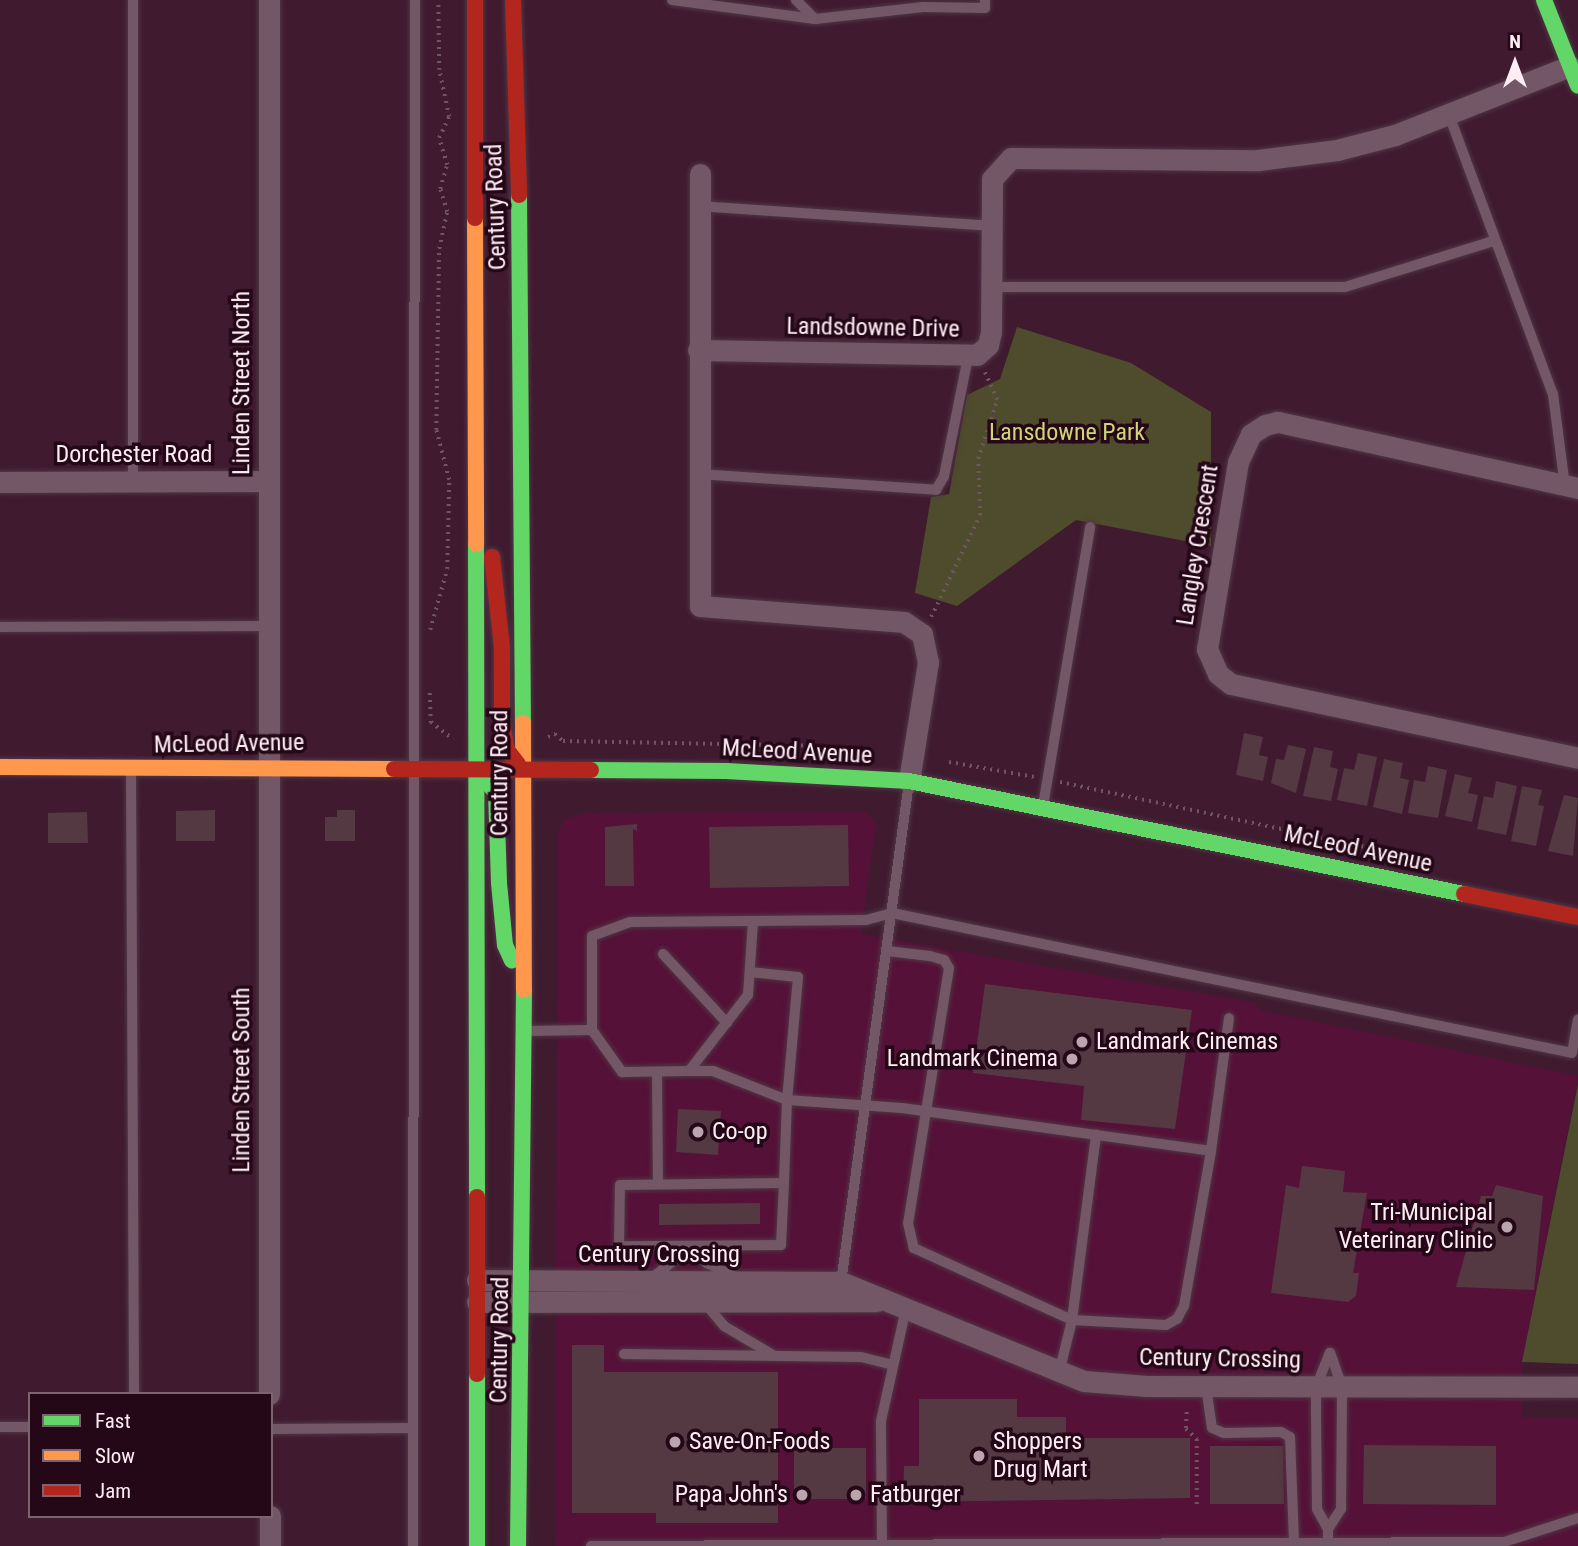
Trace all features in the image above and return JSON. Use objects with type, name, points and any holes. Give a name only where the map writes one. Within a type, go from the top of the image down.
[{"type":"main road","name":"Century Road","points":[[475,0],[477,1546]]},
{"type":"main road","name":"Century Road","points":[[513,0],[523,331],[524,1291],[519,1546]]},
{"type":"main road","points":[[1544,0],[1578,86]]},
{"type":"main road","points":[[476,401],[502,648],[503,738],[507,750],[523,770]]},
{"type":"main road","name":"McLeod Avenue","points":[[0,767],[726,771],[909,781],[1044,806],[1578,917]]},
{"type":"main road","points":[[475,769],[496,792],[505,945],[524,989]]},
{"type":"street","name":"Linden Street North","points":[[269,0],[269,767]]},
{"type":"street","name":"Landsdowne Drive","points":[[698,350],[973,356],[988,345],[992,179],[1011,158],[1258,160],[1302,156],[1395,135],[1570,66]]},
{"type":"street","points":[[700,174],[700,606],[904,622],[922,634],[928,662],[909,781]]},
{"type":"street","name":"Langley Crescent","points":[[1572,487],[1277,422],[1265,425],[1251,435],[1238,461],[1207,649],[1218,674],[1231,684],[1578,758]]},
{"type":"street","name":"Dorchester Road","points":[[0,482],[268,481]]},
{"type":"street","name":"Linden Street South","points":[[269,767],[269,1392]]},
{"type":"street","name":"Century Crossing","points":[[477,1280],[524,1291],[704,1302],[840,1293]]},
{"type":"street","name":"Century Crossing","points":[[477,1302],[524,1291],[649,1281],[745,1281],[840,1293],[906,1308],[1058,1374],[1084,1381],[1206,1386],[1578,1387]]},
{"type":"street","points":[[270,1518],[270,1546]]},
{"type":"lane","points":[[133,0],[133,482]]},
{"type":"lane","points":[[413,1546],[415,0]]},
{"type":"lane","points":[[673,0],[815,19],[923,3],[985,8],[985,0]]},
{"type":"lane","points":[[796,0],[815,19]]},
{"type":"lane","points":[[1449,115],[1494,242],[1553,394],[1572,487]]},
{"type":"lane","points":[[699,206],[992,226]]},
{"type":"lane","points":[[991,287],[1345,287],[1494,242]]},
{"type":"lane","points":[[698,474],[936,490],[944,476],[973,356]]},
{"type":"lane","points":[[1044,806],[1090,527]]},
{"type":"lane","points":[[0,628],[269,626]]},
{"type":"lane","points":[[131,768],[134,1392]]},
{"type":"lane","points":[[840,1293],[909,781]]},
{"type":"lane","points":[[1211,1151],[867,1104],[787,1100],[713,1071],[622,1072],[592,1030],[592,936],[630,922],[866,920],[892,914],[1572,1053],[1578,1020]]},
{"type":"lane","points":[[689,1071],[748,995],[753,921]]},
{"type":"lane","points":[[887,951],[944,960],[949,968],[908,1223],[914,1248],[1072,1320],[1166,1325],[1177,1319],[1184,1307],[1211,1151],[1229,1018]]},
{"type":"lane","points":[[663,954],[727,1023]]},
{"type":"lane","points":[[750,972],[798,977],[787,1100],[784,1183],[781,1245],[619,1246],[620,1185],[784,1183]]},
{"type":"lane","points":[[524,1031],[592,1030]]},
{"type":"lane","points":[[657,1073],[658,1184]]},
{"type":"lane","points":[[1058,1374],[1072,1320],[1096,1135]]},
{"type":"lane","points":[[649,1281],[692,1246]]},
{"type":"lane","points":[[692,1246],[706,1263],[745,1281]]},
{"type":"lane","points":[[704,1302],[724,1326],[774,1356]]},
{"type":"lane","points":[[881,1545],[881,1421],[906,1308]]},
{"type":"lane","points":[[1328,1529],[1341,1509],[1342,1387],[1330,1353],[1316,1387],[1317,1509],[1328,1529],[1328,1544]]},
{"type":"lane","points":[[624,1354],[861,1357],[893,1365]]},
{"type":"lane","points":[[1206,1386],[1212,1428],[1224,1433],[1281,1432],[1290,1437],[1294,1542]]},
{"type":"lane","points":[[0,1427],[28,1427]]},
{"type":"lane","points":[[273,1429],[413,1428]]},
{"type":"lane","points":[[591,1546],[1504,1542],[1578,1518]]},
{"type":"path","points":[[428,635],[447,569],[449,480],[436,430],[439,249],[447,212],[440,189],[447,165],[439,138],[449,117],[439,71],[438,0]]},
{"type":"path","points":[[922,634],[982,506],[978,459],[997,400],[973,356]]},
{"type":"path","points":[[429,686],[431,722],[451,739]]},
{"type":"path","points":[[413,740],[431,722]]},
{"type":"path","points":[[547,738],[555,734],[563,741],[813,746],[878,755]]},
{"type":"path","points":[[946,762],[1048,780],[1388,851]]},
{"type":"path","points":[[1187,1412],[1186,1429],[1197,1439],[1197,1506]]},
{"type":"shaded area","points":[[866,812],[876,824],[861,934],[1256,1003],[1259,1010],[1578,1076],[1522,1362],[1522,1418],[1578,1417],[1578,1546],[555,1546],[558,831],[564,820],[585,813]]},
{"type":"green space","name":"Lansdowne Park","points":[[1017,327],[1131,363],[1211,412],[1211,546],[1076,520],[957,606],[915,593],[931,497],[949,494],[967,395],[1000,379]]},
{"type":"green space","points":[[1578,1084],[1578,1364],[1522,1362]]},
{"type":"building","points":[[1244,733],[1263,737],[1259,755],[1268,757],[1263,781],[1236,775]]},
{"type":"building","points":[[1288,745],[1306,749],[1296,793],[1271,783],[1276,759],[1284,760]]},
{"type":"building","points":[[1314,747],[1333,751],[1330,767],[1338,769],[1331,801],[1303,796]]},
{"type":"building","points":[[1358,753],[1377,757],[1367,806],[1337,800],[1344,768],[1354,770]]},
{"type":"building","points":[[1384,759],[1403,763],[1400,778],[1409,780],[1402,814],[1373,807]]},
{"type":"building","points":[[1428,766],[1447,770],[1438,818],[1408,813],[1414,780],[1425,782]]},
{"type":"building","points":[[1455,774],[1472,778],[1468,793],[1478,795],[1472,822],[1445,816]]},
{"type":"building","points":[[1496,781],[1517,786],[1506,835],[1477,829],[1484,796],[1493,798]]},
{"type":"building","points":[[1522,786],[1542,790],[1538,805],[1544,806],[1536,846],[1511,841]]},
{"type":"building","points":[[1564,795],[1578,798],[1573,856],[1548,851]]},
{"type":"building","points":[[215,810],[215,841],[176,841],[176,811]]},
{"type":"building","points":[[337,810],[355,810],[355,841],[325,841],[325,817],[337,817]]},
{"type":"building","points":[[87,812],[88,843],[48,843],[48,813]]},
{"type":"building","points":[[637,824],[637,831],[633,829],[634,886],[605,886],[605,827]]},
{"type":"building","points":[[848,825],[849,886],[710,888],[709,827]]},
{"type":"building","name":"Landmark Cinemas","points":[[985,984],[1192,1010],[1175,1129],[1081,1120],[1084,1086],[973,1073]]},
{"type":"building","name":"Co-op","points":[[678,1109],[721,1111],[718,1155],[676,1152]]},
{"type":"building","points":[[1302,1166],[1345,1171],[1343,1192],[1367,1193],[1353,1273],[1359,1273],[1356,1296],[1348,1302],[1271,1293],[1286,1185],[1299,1188]]},
{"type":"building","name":"Tri-Municipal Veterinary Clinic","points":[[1496,1185],[1543,1196],[1534,1290],[1456,1287],[1481,1196],[1492,1196]]},
{"type":"building","name":"Co-op","points":[[760,1203],[760,1224],[659,1225],[659,1204]]},
{"type":"building","name":"Save-On-Foods","points":[[572,1345],[604,1345],[604,1372],[778,1372],[778,1523],[656,1523],[656,1513],[572,1513]]},
{"type":"building","points":[[919,1399],[1017,1399],[1017,1417],[1066,1417],[1066,1438],[1190,1438],[1190,1498],[903,1502],[904,1466],[919,1466]]},
{"type":"building","points":[[1364,1445],[1496,1446],[1496,1505],[1363,1504]]},
{"type":"building","points":[[1210,1446],[1283,1446],[1284,1504],[1210,1504]]},
{"type":"building","points":[[794,1448],[866,1448],[866,1499],[794,1499]]},
{"type":"traffic: fast","points":[[1544,0],[1578,86]]},
{"type":"traffic: fast","points":[[519,195],[523,723]]},
{"type":"traffic: fast","points":[[476,544],[477,1197]]},
{"type":"traffic: fast","points":[[475,769],[496,792],[499,883],[505,945],[512,961]]},
{"type":"traffic: fast","points":[[591,770],[726,771],[909,781],[1464,894]]},
{"type":"traffic: fast","points":[[518,1546],[524,990]]},
{"type":"traffic: fast","points":[[477,1374],[477,1546]]},
{"type":"traffic: slow","points":[[475,218],[476,544]]},
{"type":"traffic: slow","points":[[523,723],[524,990]]},
{"type":"traffic: slow","points":[[0,767],[394,769]]},
{"type":"traffic: jam","points":[[475,0],[475,218]]},
{"type":"traffic: jam","points":[[513,0],[519,195]]},
{"type":"traffic: jam","points":[[492,557],[502,648],[502,723],[507,750],[518,764]]},
{"type":"traffic: jam","points":[[394,769],[591,770]]},
{"type":"traffic: jam","points":[[1464,894],[1578,917]]},
{"type":"traffic: jam","points":[[477,1197],[477,1374]]},
{"type":"place","name":"Landmark Cinemas","points":[[1082,1042]]},
{"type":"place","name":"Landmark Cinema","points":[[1072,1059]]},
{"type":"place","name":"Co-op","points":[[698,1132]]},
{"type":"place","name":"Tri-Municipal Veterinary Clinic","points":[[1507,1227]]},
{"type":"place","name":"Save-On-Foods","points":[[675,1442]]},
{"type":"place","name":"Shoppers Drug Mart","points":[[979,1456]]},
{"type":"place","name":"Papa John's","points":[[802,1495]]},
{"type":"place","name":"Fatburger","points":[[856,1495]]}]
